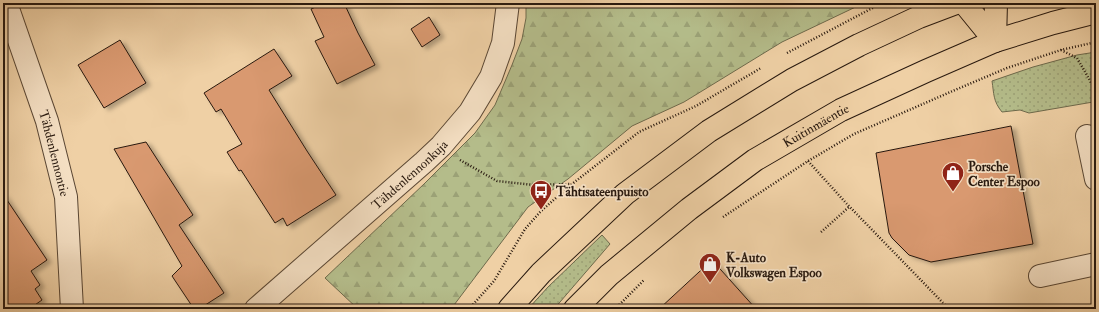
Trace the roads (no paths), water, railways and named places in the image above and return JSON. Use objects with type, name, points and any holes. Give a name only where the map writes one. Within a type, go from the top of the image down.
[{"type":"main road","points":[[509,309],[541,273],[625,194],[709,131],[792,80],[846,52],[919,17],[956,3]]},
{"type":"main road","points":[[964,3],[995,41]]},
{"type":"main road","points":[[995,41],[996,3]]},
{"type":"main road","name":"Kuitinmäentie","points":[[575,309],[609,275],[689,209],[755,160],[841,110],[926,70],[995,41],[1053,23],[1096,12]]},
{"type":"street","name":"Tähdenlennontie","points":[[6,3],[47,121],[66,197],[72,309]]},
{"type":"street","name":"Tähdenlennonkuja","points":[[256,309],[424,162],[441,146],[470,112],[491,77],[503,43],[508,3]]},
{"type":"street","points":[[1087,136],[1096,179]]},
{"type":"street","points":[[1040,276],[1096,264]]},
{"type":"place","name":"Porsche Center Espoo","points":[[953,192]]},
{"type":"place","name":"Tähtisateenpuisto","points":[[541,210]]},
{"type":"place","name":"K-Auto Volkswagen Espoo","points":[[710,284]]}]
